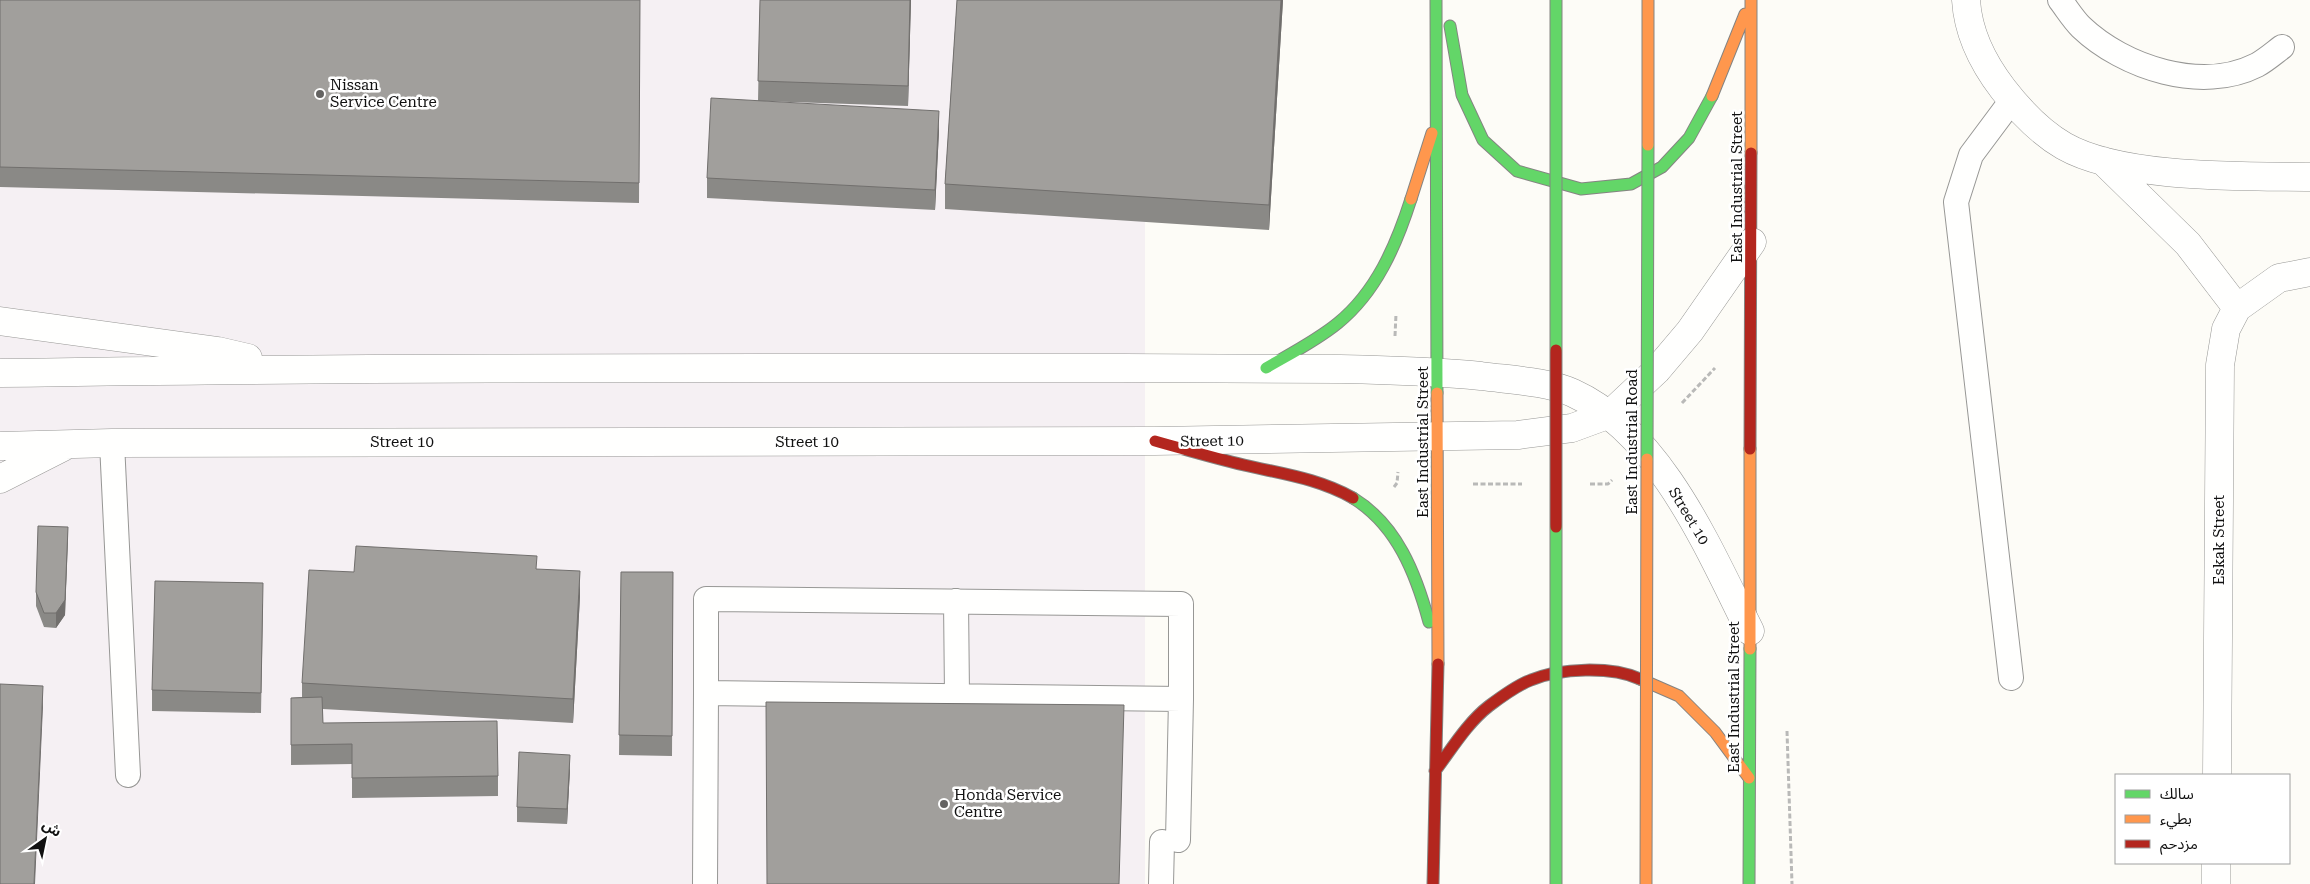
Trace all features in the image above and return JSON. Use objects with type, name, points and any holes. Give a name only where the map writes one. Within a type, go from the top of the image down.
[{"type":"main road","name":"East Industrial Street","points":[[1433,884],[1438,662],[1438,118],[1436,0]]},
{"type":"main road","points":[[1446,0],[1462,95],[1483,140],[1517,171],[1581,189],[1631,184],[1662,167],[1689,138],[1715,91],[1751,0]]},
{"type":"main road","points":[[1556,0],[1556,884]]},
{"type":"main road","name":"East Industrial Road","points":[[1646,884],[1648,0]]},
{"type":"main road","name":"East Industrial Street","points":[[1749,884],[1752,242],[1751,0]]},
{"type":"main road","points":[[1266,368],[1345,317],[1380,276],[1398,242],[1416,174],[1438,118]]},
{"type":"main road","points":[[1155,441],[1244,465],[1309,478],[1343,492],[1372,512],[1394,536],[1409,562],[1424,600],[1438,662]]},
{"type":"main road","points":[[1435,771],[1464,733],[1488,707],[1531,680],[1581,669],[1632,674],[1679,696],[1715,732],[1749,778]]},
{"type":"street","points":[[1966,0],[1972,32],[1986,66],[2012,100],[2041,130],[2065,147],[2103,161],[2142,169],[2245,176],[2310,177]]},
{"type":"street","points":[[2103,161],[2188,244],[2237,308],[2278,278],[2310,272]]},
{"type":"street","name":"Street 10","points":[[0,446],[69,443],[1155,441],[1518,436],[1572,428],[1610,414],[1657,370],[1690,331],[1752,242]]},
{"type":"street","name":"Eskak Street","points":[[2217,774],[2220,365],[2226,329],[2237,308]]},
{"type":"street","name":"Street 10","points":[[0,321],[218,351],[296,368]]},
{"type":"street","name":"Street 10","points":[[0,373],[296,368],[1266,368],[1438,371],[1519,381],[1570,392],[1610,414],[1642,447],[1670,485],[1702,536],[1750,631]]},
{"type":"street","points":[[0,479],[69,443]]},
{"type":"street","points":[[2216,864],[2216,884]]},
{"type":"lane","points":[[2060,0],[2081,26],[2105,45],[2141,66],[2176,75],[2227,76],[2257,65],[2282,47]]},
{"type":"lane","points":[[2011,678],[1956,202],[1971,155],[2012,100]]},
{"type":"lane","points":[[112,443],[128,775]]},
{"type":"lane","points":[[705,884],[706,599],[1181,604],[1181,699],[1170,841],[1161,884]]},
{"type":"lane","points":[[956,601],[957,695]]},
{"type":"lane","points":[[706,693],[1181,699]]},
{"type":"shaded area","points":[[0,0],[1145,0],[1145,884],[0,884]]},
{"type":"building","name":"Nissan Service Centre","points":[[0,0],[640,0],[639,183],[0,167]]},
{"type":"building","points":[[760,0],[910,0],[908,86],[758,81]]},
{"type":"building","points":[[957,0],[1281,0],[1269,205],[945,184]]},
{"type":"building","points":[[711,98],[939,111],[935,190],[707,178]]},
{"type":"building","points":[[38,526],[68,527],[65,600],[56,613],[44,613],[36,592]]},
{"type":"building","points":[[356,546],[537,556],[536,569],[580,571],[573,699],[302,683],[309,570],[354,572]]},
{"type":"building","points":[[621,572],[673,572],[672,736],[619,735]]},
{"type":"building","points":[[155,581],[263,583],[261,693],[152,690]]},
{"type":"building","points":[[0,684],[43,686],[34,884],[0,884]]},
{"type":"building","points":[[322,697],[323,723],[497,721],[498,776],[352,778],[352,744],[291,745],[291,698]]},
{"type":"building","name":"Honda Service Centre","points":[[766,702],[1124,705],[1119,884],[767,884]]},
{"type":"building","points":[[519,752],[570,755],[567,809],[517,807]]},
{"type":"traffic: fast","points":[[1436,0],[1437,393]]},
{"type":"traffic: fast","points":[[1556,0],[1556,350]]},
{"type":"traffic: fast","points":[[1450,26],[1462,95],[1483,140],[1517,171],[1581,189],[1631,184],[1662,167],[1689,138],[1712,96]]},
{"type":"traffic: fast","points":[[1647,459],[1648,145]]},
{"type":"traffic: fast","points":[[1266,368],[1330,330],[1351,311],[1374,283],[1383,267],[1399,234],[1411,199]]},
{"type":"traffic: fast","points":[[1353,498],[1382,522],[1403,552],[1418,586],[1429,622]]},
{"type":"traffic: fast","points":[[1556,527],[1556,884]]},
{"type":"traffic: fast","points":[[1749,884],[1750,649]]},
{"type":"traffic: slow","points":[[1648,0],[1648,145]]},
{"type":"traffic: slow","points":[[1751,0],[1751,153]]},
{"type":"traffic: slow","points":[[1712,96],[1745,14]]},
{"type":"traffic: slow","points":[[1411,199],[1432,133]]},
{"type":"traffic: slow","points":[[1437,393],[1438,664]]},
{"type":"traffic: slow","points":[[1750,449],[1750,649]]},
{"type":"traffic: slow","points":[[1646,884],[1647,459]]},
{"type":"traffic: slow","points":[[1640,679],[1679,696],[1715,732],[1749,778]]},
{"type":"traffic: jam","points":[[1750,449],[1751,153]]},
{"type":"traffic: jam","points":[[1556,350],[1556,527]]},
{"type":"traffic: jam","points":[[1155,441],[1313,481],[1353,498]]},
{"type":"traffic: jam","points":[[1433,884],[1438,664]]},
{"type":"traffic: jam","points":[[1435,771],[1466,728],[1481,713],[1504,695],[1526,682],[1556,673],[1586,670],[1615,672],[1640,679]]},
{"type":"place","name":"Nissan Service Centre","points":[[320,94]]},
{"type":"place","name":"Honda Service Centre","points":[[944,804]]}]
